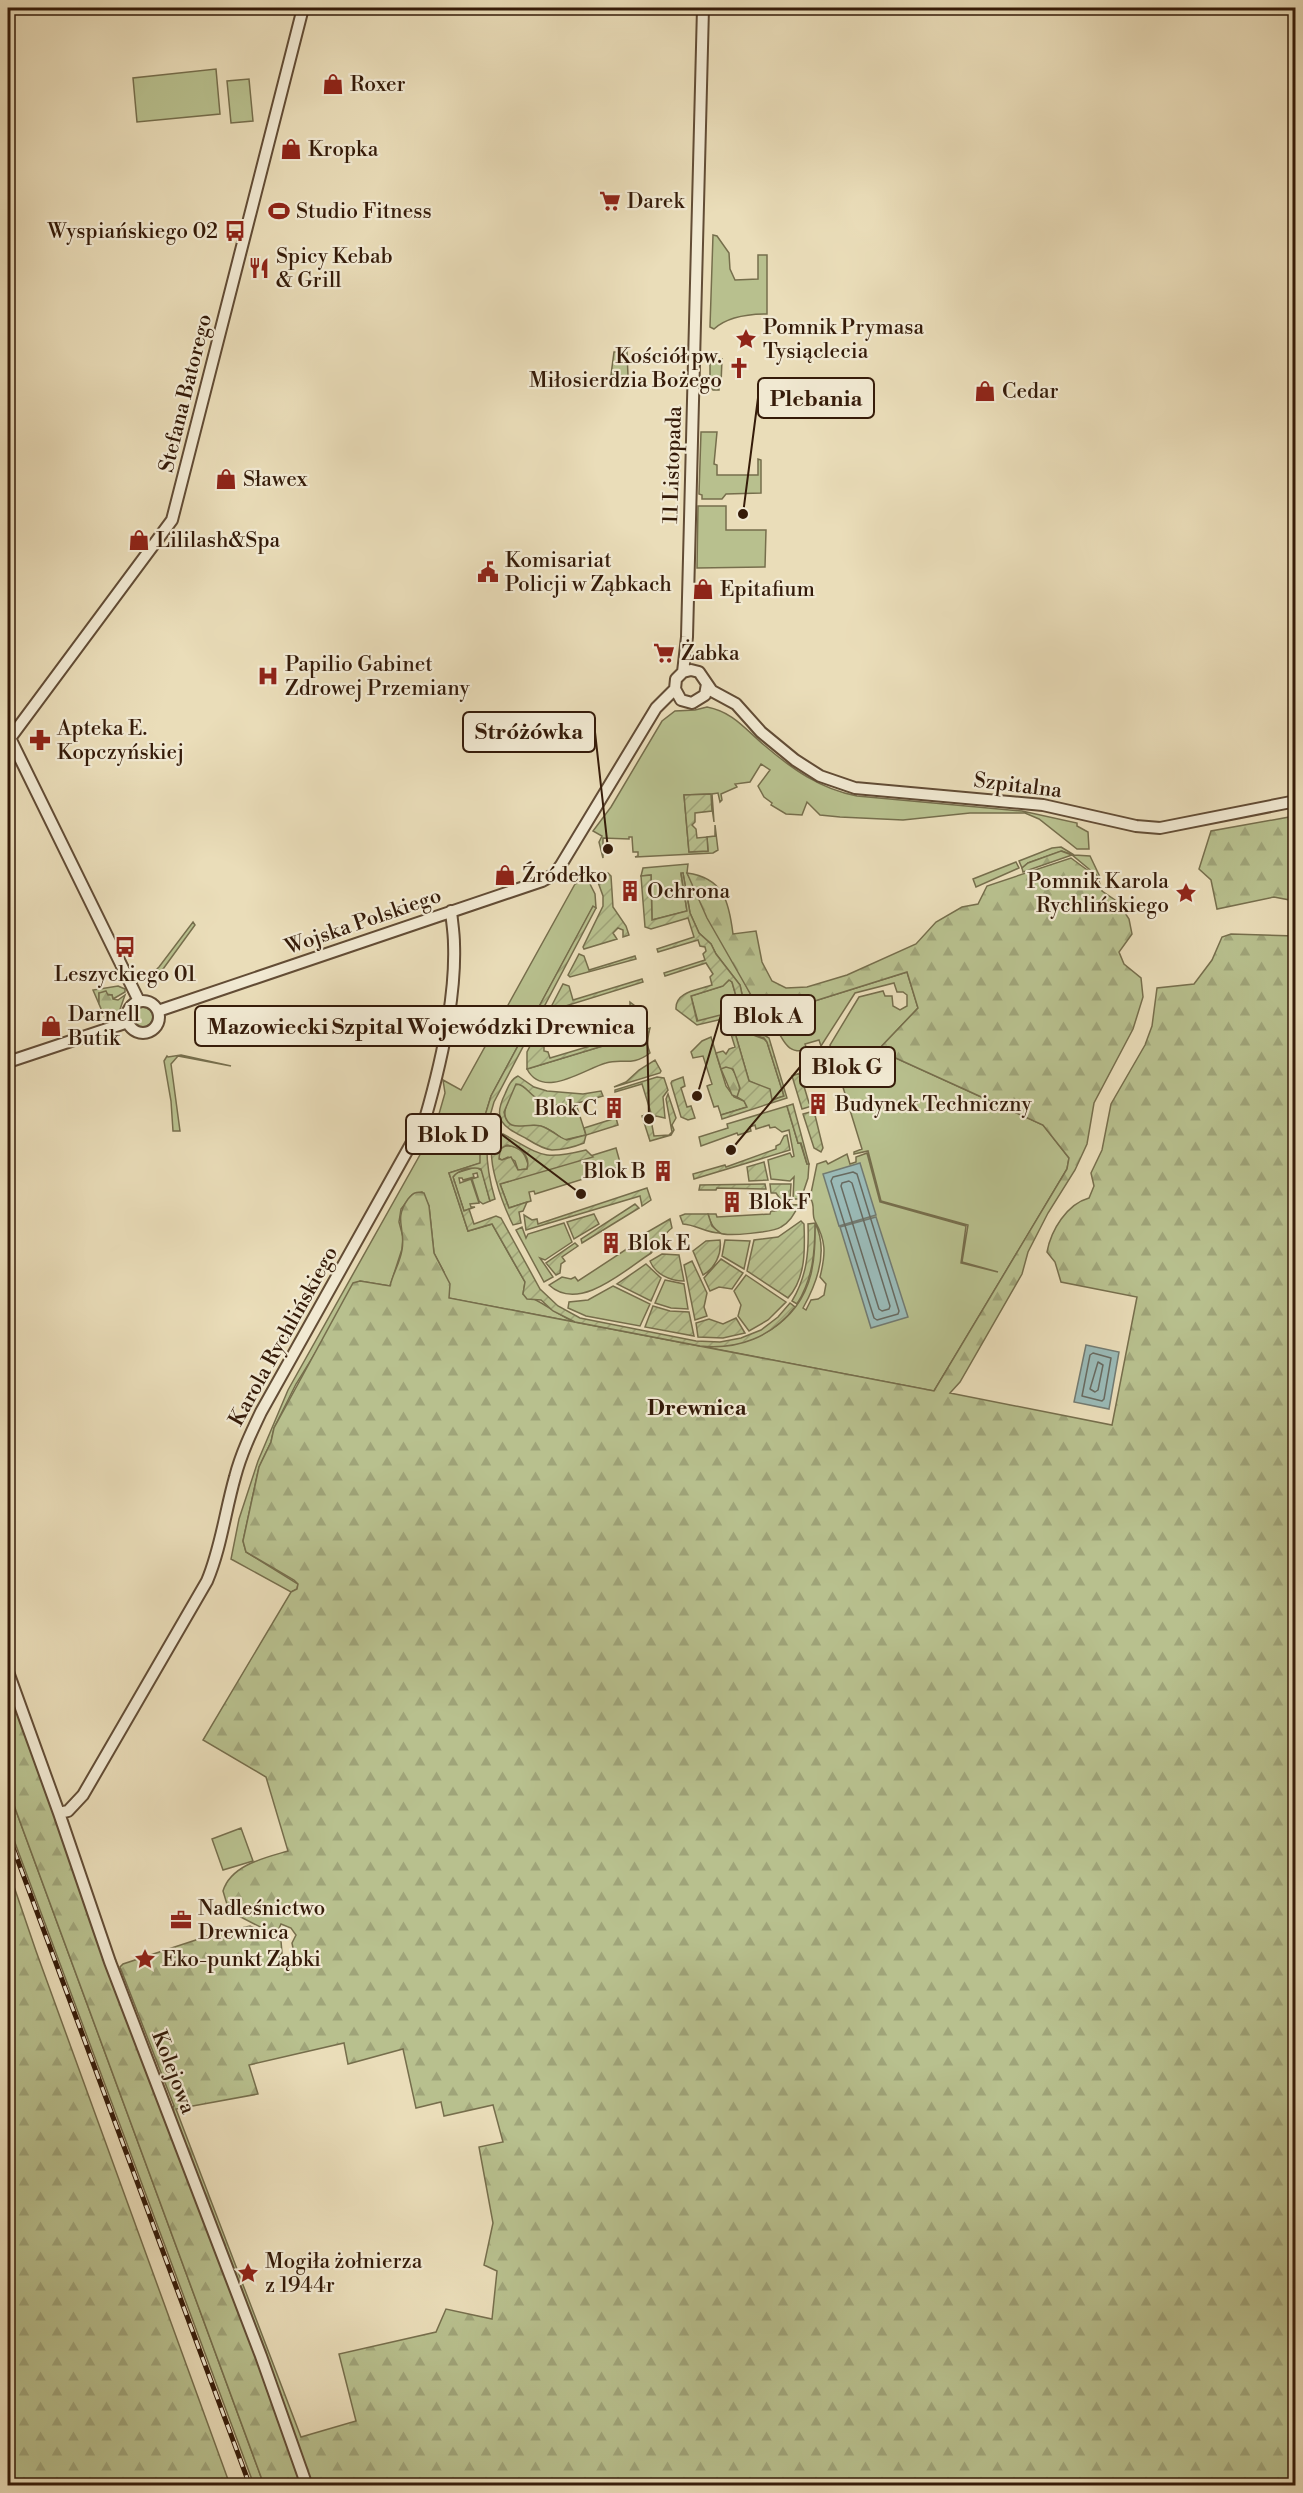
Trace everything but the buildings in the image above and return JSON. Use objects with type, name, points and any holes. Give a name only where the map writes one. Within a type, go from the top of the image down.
[{"type":"street","name":"Stefana Batorego","points":[[9,740],[172,520],[303,8]]},
{"type":"street","name":"11 Listopada","points":[[687,637],[703,8]]},
{"type":"street","points":[[687,637],[695,671]]},
{"type":"street","points":[[681,700],[675,689],[676,679],[683,672],[687,637]]},
{"type":"street","points":[[683,672],[695,671],[702,674],[712,691],[736,704],[753,723]]},
{"type":"street","points":[[700,700],[706,692],[707,684]]},
{"type":"street","points":[[648,722],[656,708],[675,689]]},
{"type":"street","points":[[648,722],[663,708],[681,700],[692,703],[700,700],[720,703],[740,712],[753,723]]},
{"type":"street","name":"Wojska Polskiego","points":[[158,1011],[542,881],[553,875],[648,722]]},
{"type":"street","name":"Szpitalna","points":[[753,723],[772,741],[810,770],[843,785],[865,789],[1021,803],[1136,826],[1160,828],[1296,801]]},
{"type":"street","points":[[9,740],[139,1001]]},
{"type":"street","name":"Karola Rychlińskiego","points":[[59,1813],[68,1811],[83,1795],[207,1581],[215,1560],[235,1476],[256,1421],[420,1129],[431,1098],[453,972],[454,942],[451,911]]},
{"type":"street","points":[[139,1001],[152,1003],[158,1011],[157,1025],[149,1032],[135,1031],[128,1022],[128,1011],[139,1001]]},
{"type":"street","points":[[8,1062],[128,1022]]},
{"type":"street","name":"Kolejowa","points":[[8,1672],[106,1951],[261,2356],[307,2486]]},
{"type":"green space","points":[[216,69],[220,114],[137,122],[133,78]]},
{"type":"green space","points":[[249,79],[253,121],[231,123],[227,81]]},
{"type":"green space","points":[[713,235],[717,236],[729,253],[730,269],[735,280],[758,279],[758,255],[767,255],[767,314],[739,317],[714,329],[710,327]]},
{"type":"green space","points":[[614,352],[627,352],[628,376],[611,375]]},
{"type":"green space","points":[[722,359],[721,384],[719,390],[713,390],[710,387],[710,363]]},
{"type":"green space","points":[[701,432],[717,432],[714,464],[717,465],[717,475],[758,475],[758,459],[761,460],[761,493],[726,494],[722,499],[702,499],[702,495],[699,494]]},
{"type":"green space","points":[[698,506],[726,506],[726,530],[766,530],[765,567],[697,568]]},
{"type":"green space","points":[[707,707],[731,717],[785,762],[807,777],[844,793],[1022,811],[1077,823],[1077,826],[1088,832],[1089,849],[1077,849],[1039,819],[1025,813],[970,813],[903,820],[840,817],[820,815],[807,802],[802,815],[786,814],[771,805],[772,803],[764,797],[758,786],[770,770],[761,764],[750,782],[735,784],[737,787],[721,794],[720,802],[718,793],[712,794],[714,822],[710,794],[684,795],[689,852],[708,851],[707,837],[715,836],[715,825],[718,850],[713,853],[635,857],[638,856],[638,852],[633,852],[632,837],[629,839],[603,838],[603,858],[599,842],[602,836],[593,831],[611,807],[662,721],[675,711]]},
{"type":"green space","points":[[711,794],[712,811],[695,813],[695,822],[692,825],[696,829],[697,838],[707,837],[708,851],[689,852],[684,795]]},
{"type":"green space","points":[[1295,816],[1295,901],[1274,897],[1217,909],[1211,880],[1199,869],[1211,831]]},
{"type":"green space","points":[[1061,847],[1074,855],[1090,856],[1101,879],[1072,855],[1062,851],[1028,863],[1022,868],[1019,861],[1052,848]]},
{"type":"green space","points":[[1061,851],[1072,855],[1023,872],[1022,868],[1028,863]]},
{"type":"green space","points":[[1071,858],[1098,878],[1102,891],[1118,902],[1129,919],[1132,934],[1119,952],[1124,964],[1141,978],[1143,997],[1133,1029],[1094,1103],[1087,1144],[1075,1170],[1048,1213],[1028,1252],[1022,1274],[960,1382],[950,1393],[1112,1425],[1137,1297],[1061,1282],[1055,1262],[1047,1252],[1052,1235],[1067,1212],[1089,1198],[1094,1186],[1091,1173],[1102,1150],[1111,1104],[1145,1045],[1152,1026],[1157,988],[1194,984],[1212,960],[1222,937],[1231,934],[1295,936],[1295,2485],[312,2485],[171,2110],[174,2106],[120,1967],[123,1964],[211,1935],[250,1926],[281,1941],[282,1953],[277,1956],[287,1960],[294,1953],[292,1943],[296,1935],[291,1928],[281,1924],[276,1935],[229,1911],[223,1891],[233,1875],[249,1864],[288,1851],[266,1777],[203,1740],[291,1592],[297,1589],[298,1584],[294,1580],[246,1552],[243,1541],[259,1467],[271,1442],[274,1428],[353,1283],[360,1281],[390,1286],[402,1250],[401,1213],[408,1199],[419,1192],[424,1193],[429,1206],[434,1253],[450,1284],[449,1298],[934,1391],[1067,1169],[1069,1158],[1043,1125],[878,1050],[918,1008],[907,972],[786,1010],[751,995],[707,918],[687,873],[709,880],[717,886],[726,902],[733,934],[756,931],[762,962],[772,981],[786,988],[807,987],[847,975],[916,944],[936,922],[962,907],[978,904],[987,886]],"holes":[[[344,2043],[348,2064],[403,2049],[416,2108],[441,2102],[444,2116],[493,2105],[503,2142],[479,2147],[493,2223],[484,2265],[497,2271],[492,2319],[446,2309],[436,2332],[339,2354],[356,2421],[301,2437],[176,2109],[258,2094],[249,2065]]]},
{"type":"green space","points":[[1016,862],[1019,868],[976,887],[973,879]]},
{"type":"green space","points":[[688,864],[687,873],[751,995],[786,1010],[907,972],[918,1008],[878,1050],[1043,1125],[1069,1158],[1067,1169],[934,1391],[700,1346],[736,1344],[769,1331],[783,1320],[805,1292],[811,1274],[815,1223],[821,1245],[820,1267],[803,1308],[806,1310],[811,1300],[824,1295],[826,1284],[820,1277],[824,1254],[823,1241],[814,1218],[810,1198],[817,1164],[826,1161],[828,1164],[847,1154],[850,1164],[856,1162],[856,1157],[867,1153],[880,1202],[966,1226],[961,1263],[998,1272],[962,1262],[968,1225],[881,1201],[868,1151],[854,1154],[862,1149],[830,1045],[859,997],[883,991],[885,996],[892,996],[893,1006],[900,1010],[907,1006],[907,995],[897,992],[894,983],[855,993],[821,1046],[819,1040],[805,1044],[807,1050],[800,1051],[790,1048],[774,1026],[747,1017],[740,985],[711,944],[699,933],[690,913],[683,873],[681,874],[687,911],[652,920],[651,875],[641,876],[643,868]]},
{"type":"green space","points":[[608,873],[611,876],[613,907],[626,926],[629,935],[623,937],[623,930],[618,928],[613,933],[617,939],[584,949],[603,906],[603,896],[595,874]]},
{"type":"green space","points":[[681,873],[683,873],[690,913],[699,933],[711,944],[740,985],[747,1017],[731,1017],[697,1025],[676,1009],[679,998],[712,985],[710,977],[713,974],[706,963],[665,976],[664,973],[705,960],[703,954],[706,951],[705,947],[700,946],[698,940],[658,952],[657,949],[694,937],[688,918],[651,929],[645,927],[641,876],[651,875],[652,920],[687,911]],"holes":[[[729,980],[732,982],[740,1010],[697,1021],[691,996],[723,986]]]},
{"type":"green space","points":[[585,874],[595,894],[596,908],[593,907],[491,1096],[480,1132],[481,1163],[449,1173],[468,1231],[492,1224],[525,1282],[523,1294],[575,1322],[448,1298],[444,1272],[434,1253],[429,1206],[422,1192],[412,1195],[401,1209],[399,1222],[403,1237],[402,1249],[390,1286],[360,1281],[296,1384],[274,1428],[271,1442],[259,1467],[243,1541],[246,1552],[298,1584],[297,1589],[291,1592],[231,1559],[239,1519],[258,1461],[288,1390],[435,1128],[445,1093],[443,1080],[461,1090],[575,884],[584,880],[577,880]]},
{"type":"green space","points":[[593,906],[596,908],[494,1102],[488,1126],[487,1163],[495,1199],[490,1201],[481,1169],[470,1168],[462,1171],[453,1177],[464,1211],[469,1209],[474,1224],[496,1216],[501,1218],[540,1289],[558,1306],[580,1318],[696,1341],[720,1342],[741,1338],[761,1330],[778,1317],[790,1303],[795,1307],[776,1326],[753,1339],[728,1346],[700,1346],[575,1322],[553,1311],[541,1300],[527,1299],[523,1294],[525,1282],[492,1224],[468,1231],[449,1173],[480,1163],[480,1132],[491,1096]]},
{"type":"green space","points":[[193,922],[195,925],[158,976],[159,981],[149,980],[147,978],[159,967]]},
{"type":"green space","points":[[579,954],[584,956],[589,970],[635,956],[636,959],[570,977],[568,975]]},
{"type":"green space","points":[[642,979],[643,982],[556,1009],[551,1007],[563,984],[569,986],[573,1000]]},
{"type":"green space","points":[[729,980],[732,982],[740,1010],[698,1022],[691,996],[722,986]]},
{"type":"green space","points":[[118,986],[125,989],[125,992],[113,999],[112,995],[99,993],[99,1004],[93,990]]},
{"type":"green space","points":[[106,991],[108,995],[112,995],[113,999],[118,1000],[125,995],[118,1015],[105,1018],[99,1004],[99,993]]},
{"type":"green space","points":[[630,1002],[635,1006],[636,1017],[631,1011],[544,1038],[544,1051],[548,1052],[550,1058],[650,1028],[649,1032],[527,1069],[527,1052],[546,1015],[551,1017],[555,1031],[630,1008]]},
{"type":"green space","points":[[143,1007],[150,1010],[153,1017],[150,1024],[143,1027],[136,1024],[133,1017],[136,1010]]},
{"type":"green space","points":[[739,1029],[769,1038],[787,1098],[722,1119],[721,1115],[747,1107],[744,1101],[737,1097],[740,1088],[733,1069],[726,1067],[721,1069],[716,1053],[723,1051],[726,1054],[729,1049],[735,1047],[730,1031]],"holes":[[[745,1032],[764,1038],[784,1096],[772,1100],[770,1089],[749,1081],[735,1033]]]},
{"type":"green space","points":[[649,1032],[647,1044],[650,1053],[638,1060],[606,1063],[564,1080],[553,1082],[543,1082],[534,1078],[527,1069]]},
{"type":"green space","points":[[745,1032],[767,1042],[784,1096],[771,1100],[760,1086],[749,1081],[735,1033]]},
{"type":"green space","points":[[711,1037],[726,1086],[734,1097],[744,1101],[747,1107],[721,1115],[718,1106],[714,1107],[707,1086],[712,1084],[703,1056],[693,1058],[691,1052],[702,1041]]},
{"type":"green space","points":[[181,1055],[231,1066],[178,1056],[171,1064],[180,1131],[173,1131],[171,1101],[164,1061],[167,1056]]},
{"type":"green space","points":[[655,1060],[660,1073],[614,1087],[626,1082]]},
{"type":"green space","points":[[731,1067],[735,1074],[739,1086],[737,1097],[732,1095],[721,1069]]},
{"type":"green space","points":[[800,1073],[812,1106],[802,1109],[792,1076]]},
{"type":"green space","points":[[518,1076],[534,1087],[547,1091],[583,1094],[601,1091],[603,1096],[560,1105],[543,1102],[524,1087],[516,1084],[504,1112],[506,1119],[513,1125],[541,1126],[567,1140],[586,1135],[584,1143],[564,1149],[549,1149],[512,1131],[502,1122],[499,1111],[501,1103],[513,1079]]},
{"type":"green space","points":[[657,1077],[664,1078],[668,1090],[663,1097],[665,1118],[656,1116],[651,1120],[654,1136],[669,1135],[672,1132],[666,1099],[668,1094],[676,1118],[672,1125],[674,1130],[671,1135],[650,1141],[642,1116],[651,1113],[642,1084],[615,1092],[615,1090]]},
{"type":"green space","points":[[683,1077],[685,1086],[681,1088],[687,1107],[691,1106],[695,1118],[688,1120],[681,1117],[671,1083]]},
{"type":"green space","points":[[520,1084],[551,1105],[576,1104],[586,1135],[564,1140],[543,1127],[512,1126],[507,1122],[505,1110],[515,1085]]},
{"type":"green space","points":[[793,1104],[809,1164],[807,1164],[801,1143],[798,1143],[787,1106]]},
{"type":"green space","points":[[787,1106],[798,1143],[800,1142],[807,1164],[809,1164],[808,1178],[801,1199],[793,1199],[794,1177],[790,1181],[771,1179],[768,1160],[790,1153],[792,1157],[794,1156],[789,1130],[782,1132],[775,1127],[770,1128],[769,1125],[756,1129],[755,1125],[750,1127],[751,1131],[738,1135],[737,1133],[701,1146],[699,1137],[728,1128],[727,1124]]},
{"type":"green space","points":[[814,1111],[823,1148],[821,1152],[814,1148],[803,1114]]},
{"type":"green space","points":[[616,1118],[618,1125],[586,1135],[584,1128]]},
{"type":"green space","points":[[497,1134],[503,1134],[542,1154],[560,1155],[586,1150],[593,1157],[500,1184],[509,1208],[527,1202],[523,1211],[519,1212],[521,1223],[513,1225],[504,1206],[496,1179],[491,1153]],"holes":[[[507,1145],[526,1156],[527,1169],[518,1170],[511,1157],[499,1159],[500,1149]]]},
{"type":"green space","points":[[787,1135],[790,1150],[694,1179],[693,1174],[725,1165],[726,1167],[776,1149],[776,1146]]},
{"type":"green space","points":[[504,1146],[514,1147],[523,1152],[528,1164],[527,1169],[518,1170],[515,1161],[508,1157],[502,1160],[499,1158],[500,1149]]},
{"type":"green space","points":[[616,1148],[621,1166],[613,1169],[614,1172],[601,1176],[599,1174],[535,1194],[534,1191],[529,1192],[531,1201],[509,1208],[500,1184]]},
{"type":"green space","points":[[764,1162],[768,1180],[749,1181],[747,1167]]},
{"type":"green space","points":[[476,1167],[482,1171],[490,1201],[483,1204],[479,1201],[472,1179],[478,1177],[477,1173],[473,1174],[474,1177],[463,1180],[459,1178],[460,1183],[471,1179],[479,1203],[470,1204],[471,1207],[475,1207],[464,1211],[453,1177],[456,1173]]},
{"type":"green space","points":[[765,1184],[766,1189],[699,1190],[700,1185]]},
{"type":"green space","points":[[770,1184],[791,1184],[790,1199],[781,1200],[776,1193],[771,1193]]},
{"type":"green space","points":[[647,1188],[651,1200],[642,1206],[640,1196],[526,1230],[524,1215],[532,1220],[537,1219],[538,1224]]},
{"type":"green space","points":[[635,1204],[639,1208],[582,1243],[581,1239]]},
{"type":"green space","points":[[781,1204],[799,1205],[792,1218],[784,1225],[777,1229],[760,1232],[720,1233],[715,1230],[708,1214],[716,1214],[717,1217],[770,1214],[771,1211],[776,1211]]},
{"type":"green space","points":[[594,1214],[599,1224],[574,1239],[567,1222]]},
{"type":"green space","points":[[708,1214],[712,1226],[720,1233],[683,1224],[680,1216]]},
{"type":"green space","points":[[670,1219],[672,1228],[651,1253],[651,1244],[644,1234]]},
{"type":"green space","points":[[801,1221],[804,1224],[803,1263],[798,1282],[788,1298],[747,1271],[754,1240],[778,1237]]},
{"type":"green space","points":[[564,1223],[572,1242],[545,1260],[540,1258],[553,1277],[544,1282],[516,1230],[522,1227],[526,1238],[528,1234]]},
{"type":"green space","points":[[815,1223],[812,1265],[807,1285],[797,1304],[792,1301],[806,1264],[808,1224]]},
{"type":"green space","points":[[644,1234],[651,1244],[651,1253],[602,1286],[588,1292],[574,1294],[561,1292],[549,1285],[562,1277],[571,1279],[575,1277],[578,1281],[639,1241],[638,1239]]},
{"type":"green space","points":[[720,1240],[720,1245],[719,1255],[714,1265],[703,1275],[693,1251],[706,1241]]},
{"type":"green space","points":[[725,1240],[750,1241],[744,1269],[722,1256]]},
{"type":"green space","points":[[575,1243],[578,1246],[562,1257],[565,1261],[561,1264],[560,1273],[556,1275],[546,1263]]},
{"type":"green space","points":[[662,1254],[679,1255],[684,1281],[673,1280],[655,1270],[650,1261]]},
{"type":"green space","points":[[721,1259],[743,1273],[732,1289],[719,1287],[710,1291],[704,1278]]},
{"type":"green space","points":[[692,1261],[707,1293],[704,1307],[707,1316],[695,1320],[684,1265]]},
{"type":"green space","points":[[646,1264],[661,1278],[651,1301],[617,1284]]},
{"type":"green space","points":[[746,1275],[786,1302],[768,1320],[749,1331],[738,1316],[741,1305],[734,1291]]},
{"type":"green space","points":[[665,1280],[684,1284],[688,1309],[671,1308],[655,1303]]},
{"type":"green space","points":[[613,1286],[650,1304],[640,1326],[586,1316],[568,1308],[569,1302],[588,1300]]},
{"type":"green space","points":[[653,1306],[670,1311],[689,1312],[694,1336],[645,1327]]},
{"type":"green space","points":[[736,1318],[745,1333],[723,1338],[698,1337],[696,1323],[709,1319],[723,1324]]},
{"type":"green space","points":[[8,1685],[303,2485],[264,2485],[8,1789]]},
{"type":"green space","points":[[8,1789],[264,2485],[254,2485],[8,1824]]},
{"type":"green space","points":[[241,1828],[253,1861],[223,1870],[212,1839]]},
{"type":"green space","points":[[8,1869],[36,1951],[230,2485],[8,2485]]},
{"type":"water","points":[[860,1163],[876,1215],[839,1226],[823,1174]]},
{"type":"water","points":[[876,1217],[908,1317],[871,1328],[840,1227]]},
{"type":"water","points":[[1086,1345],[1119,1352],[1109,1409],[1074,1402]]},
{"type":"railway","points":[[8,1834],[250,2486]]},
{"type":"place","name":"Roxer","points":[[333,84]]},
{"type":"place","name":"Kropka","points":[[291,149]]},
{"type":"place","name":"Darek","points":[[610,201]]},
{"type":"place","name":"Studio Fitness","points":[[279,211]]},
{"type":"place","name":"Wyspiańskiego 02","points":[[235,231]]},
{"type":"place","name":"Spicy Kebab & Grill","points":[[259,268]]},
{"type":"place","name":"Pomnik Prymasa Tysiąclecia","points":[[746,339]]},
{"type":"place","name":"Kościół pw. Miłosierdzia Bożego","points":[[739,368]]},
{"type":"place","name":"Cedar","points":[[985,391]]},
{"type":"place","name":"Sławex","points":[[226,479]]},
{"type":"place","name":"Plebania","points":[[743,514]]},
{"type":"place","name":"Lililash&Spa","points":[[139,540]]},
{"type":"place","name":"Komisariat Policji w Ząbkach","points":[[488,572]]},
{"type":"place","name":"Epitafium","points":[[703,589]]},
{"type":"place","name":"Żabka","points":[[664,653]]},
{"type":"place","name":"Papilio Gabinet Zdrowej Przemiany","points":[[268,676]]},
{"type":"place","name":"Apteka E. Kopczyńskiej","points":[[40,740]]},
{"type":"place","name":"Stróżówka","points":[[608,849]]},
{"type":"place","name":"Źródełko","points":[[505,875]]},
{"type":"place","name":"Ochrona","points":[[630,891]]},
{"type":"place","name":"Pomnik Karola Rychlińskiego","points":[[1186,893]]},
{"type":"place","name":"Leszyckiego 01","points":[[125,947]]},
{"type":"place","name":"Darnell Butik","points":[[51,1026]]},
{"type":"place","name":"Blok A","points":[[697,1096]]},
{"type":"place","name":"Budynek Techniczny","points":[[818,1104]]},
{"type":"place","name":"Blok C","points":[[614,1108]]},
{"type":"place","name":"Mazowiecki Szpital Wojewódzki Drewnica","points":[[649,1119]]},
{"type":"place","name":"Blok G","points":[[731,1150]]},
{"type":"place","name":"Blok B","points":[[663,1171]]},
{"type":"place","name":"Blok D","points":[[581,1194]]},
{"type":"place","name":"Blok F","points":[[732,1202]]},
{"type":"place","name":"Blok E","points":[[611,1243]]},
{"type":"place","name":"Nadleśnictwo Drewnica","points":[[181,1920]]},
{"type":"place","name":"Eko-punkt Ząbki","points":[[145,1959]]},
{"type":"place","name":"Mogiła żołnierza z 1944r","points":[[248,2273]]},
{"type":"district","name":"Drewnica","points":[[697,1407]]}]
